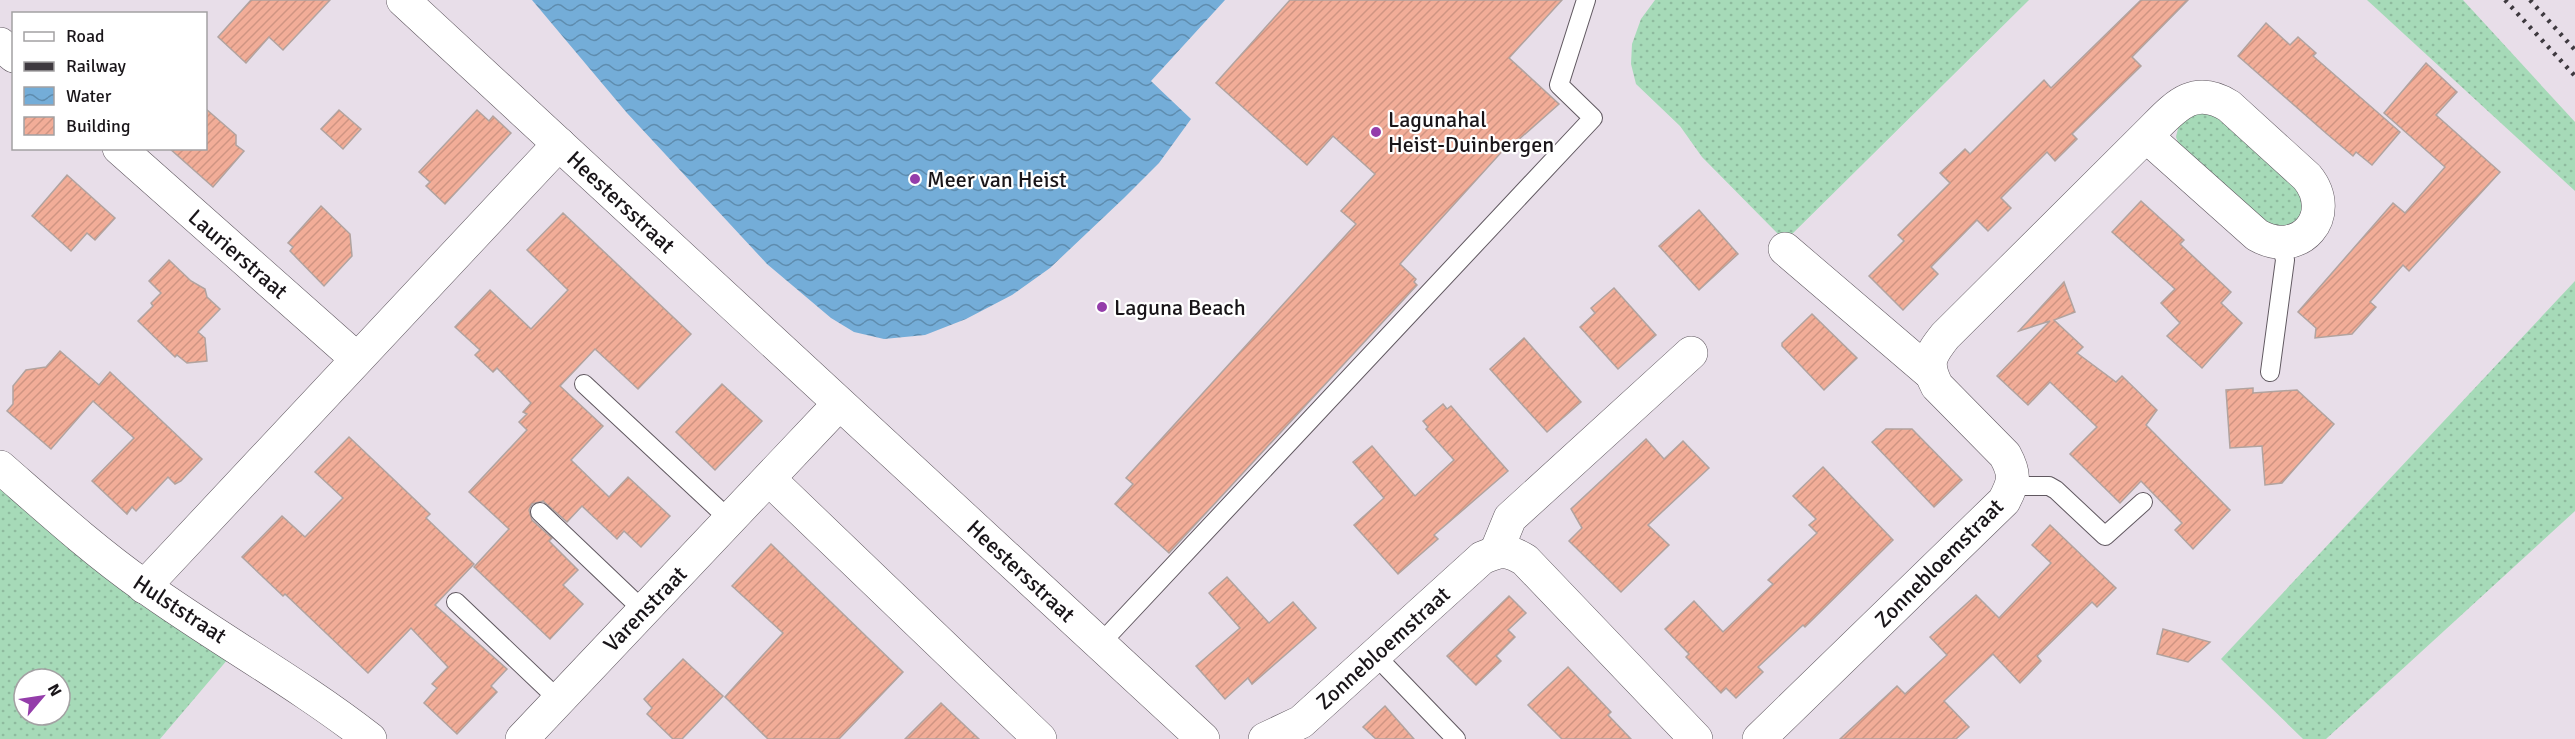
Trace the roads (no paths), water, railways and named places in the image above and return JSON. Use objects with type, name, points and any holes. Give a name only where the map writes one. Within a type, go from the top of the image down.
[{"type":"street","name":"Heestersstraat","points":[[403,0],[1203,739]]},
{"type":"street","points":[[0,44],[12,54]]},
{"type":"street","points":[[1930,373],[1930,362],[1934,350],[1945,336],[2146,136],[2178,105],[2190,98],[2204,96],[2217,99],[2229,106],[2307,177],[2315,187],[2319,199],[2314,224],[2305,235],[2294,241],[2281,243],[2268,241],[2257,234],[2146,136]]},
{"type":"street","points":[[144,587],[559,144]]},
{"type":"street","name":"Laurierstraat","points":[[121,150],[357,359]]},
{"type":"street","name":"Zonnebloemstraat","points":[[1759,739],[2004,501],[2012,486],[2013,470],[2005,455],[1937,386],[1930,373],[1785,249]]},
{"type":"street","points":[[1691,353],[1510,518],[1496,552],[1511,552],[1525,560],[1696,739]]},
{"type":"street","points":[[839,404],[769,479],[1040,739]]},
{"type":"street","name":"Hulststraat","points":[[0,467],[97,552],[144,587],[327,705],[370,739]]},
{"type":"street","name":"Varenstraat","points":[[522,739],[769,479]]},
{"type":"street","name":"Zonnebloemstraat","points":[[1265,739],[1301,722],[1482,558],[1496,552]]},
{"type":"lane","points":[[1100,644],[1593,118],[1559,85],[1586,0]]},
{"type":"lane","points":[[2270,372],[2285,260],[2281,243]]},
{"type":"lane","points":[[584,384],[730,520]]},
{"type":"lane","points":[[2012,486],[2049,486],[2105,536],[2143,502]]},
{"type":"lane","points":[[540,512],[644,611]]},
{"type":"lane","points":[[456,602],[559,700]]},
{"type":"lane","points":[[1375,655],[1456,739]]},
{"type":"water","name":"Meer van Heist","points":[[532,0],[1225,0],[1151,81],[1191,119],[1159,163],[1124,198],[1050,268],[1012,295],[966,319],[925,335],[884,339],[854,332],[831,318],[767,264],[627,113]]},
{"type":"railway","points":[[2505,0],[2575,76]]},
{"type":"railway","points":[[2530,0],[2575,50]]},
{"type":"place","name":"Lagunahal Heist-Duinbergen","points":[[1376,132]]},
{"type":"place","name":"Meer van Heist","points":[[915,179]]},
{"type":"place","name":"Laguna Beach","points":[[1102,307]]}]
